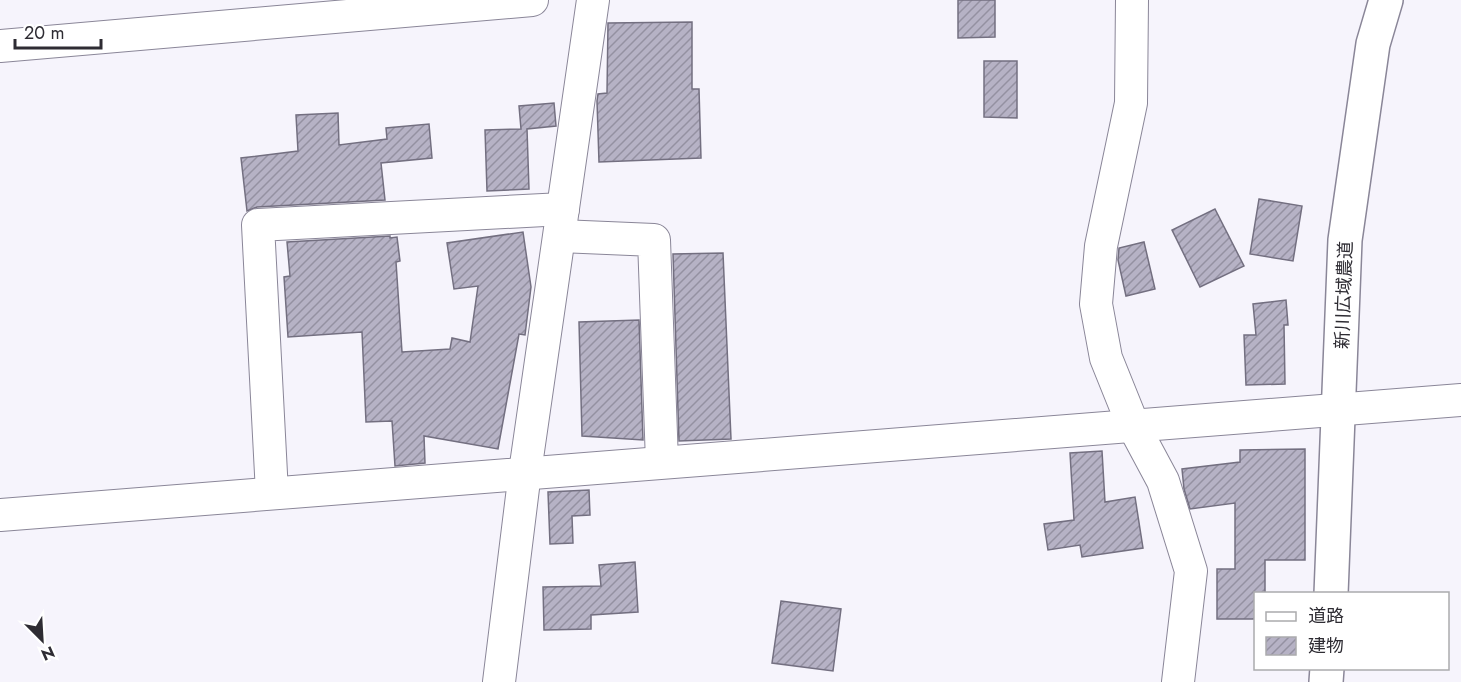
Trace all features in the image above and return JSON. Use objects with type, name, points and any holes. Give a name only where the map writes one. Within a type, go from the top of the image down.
[{"type":"street","points":[[0,46],[532,0]]},
{"type":"street","points":[[499,682],[525,472],[593,0]]},
{"type":"street","points":[[1132,0],[1131,103],[1101,246],[1096,304],[1106,358],[1134,425],[1163,480],[1191,571],[1178,682]]},
{"type":"street","name":"新川広域農道","points":[[1330,592],[1346,240],[1373,44],[1386,0]]},
{"type":"street","points":[[272,493],[258,225],[561,223],[654,240],[662,462]]},
{"type":"street","points":[[0,515],[1461,400]]},
{"type":"building","points":[[958,0],[995,0],[995,37],[958,38]]},
{"type":"building","points":[[692,22],[692,89],[699,89],[701,158],[599,162],[597,101],[598,94],[607,93],[608,23]]},
{"type":"building","points":[[984,61],[1017,61],[1017,118],[984,117]]},
{"type":"building","points":[[554,103],[556,126],[527,129],[529,189],[487,191],[485,130],[521,129],[519,106]]},
{"type":"building","points":[[338,113],[339,145],[387,139],[386,128],[429,124],[432,158],[381,163],[385,200],[257,207],[247,211],[241,158],[298,151],[296,115]]},
{"type":"building","points":[[1259,199],[1302,206],[1293,261],[1250,254]]},
{"type":"building","points":[[1215,209],[1244,266],[1200,287],[1172,230]]},
{"type":"building","points":[[523,232],[531,287],[525,335],[519,334],[498,449],[424,436],[425,463],[395,466],[392,421],[366,422],[362,332],[288,337],[284,277],[290,276],[287,242],[397,237],[400,261],[396,262],[402,352],[450,349],[452,338],[470,342],[478,286],[454,289],[447,243]]},
{"type":"building","points":[[1144,242],[1155,289],[1126,296],[1118,260],[1119,248]]},
{"type":"building","points":[[723,253],[731,439],[679,441],[673,254]]},
{"type":"building","points":[[1286,300],[1288,325],[1284,325],[1285,384],[1246,385],[1244,335],[1256,335],[1253,304]]},
{"type":"building","points":[[639,320],[643,440],[582,436],[579,322]]},
{"type":"building","points":[[1305,449],[1305,560],[1265,560],[1265,592],[1254,592],[1254,619],[1217,619],[1217,569],[1235,569],[1235,503],[1190,509],[1184,489],[1182,469],[1240,462],[1240,450]]},
{"type":"building","points":[[1102,451],[1105,502],[1135,497],[1143,548],[1082,557],[1080,545],[1048,550],[1044,524],[1074,520],[1070,453]]},
{"type":"building","points":[[589,490],[590,515],[572,516],[573,543],[550,544],[548,492]]},
{"type":"building","points":[[635,562],[638,612],[591,615],[591,629],[544,630],[543,587],[601,586],[599,565]]},
{"type":"building","points":[[781,601],[841,609],[833,671],[772,663]]}]
